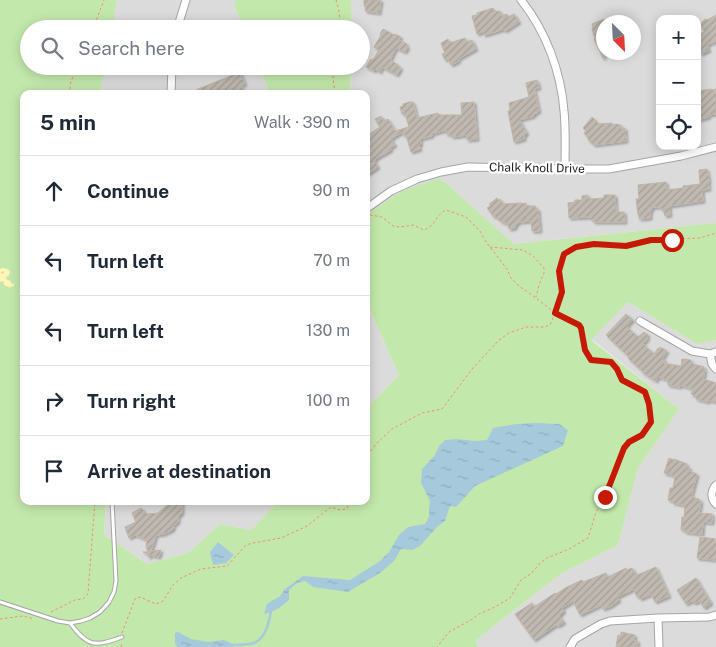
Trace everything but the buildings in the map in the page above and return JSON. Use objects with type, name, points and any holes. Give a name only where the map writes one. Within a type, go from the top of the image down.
[{"type":"street","points":[[180,20],[186,0]]},
{"type":"street","points":[[521,0],[536,21],[558,73],[564,113],[565,169]]},
{"type":"street","points":[[171,90],[172,75]]},
{"type":"street","name":"Chalk Knoll Drive","points":[[370,209],[400,186],[424,176],[450,170],[468,167],[609,169],[681,156],[716,147]]},
{"type":"street","points":[[640,321],[692,351],[713,353],[712,364],[716,369]]},
{"type":"street","points":[[716,485],[712,489],[711,496],[716,504]]},
{"type":"street","points":[[570,647],[575,640],[600,624],[610,621],[709,617],[716,615]]},
{"type":"street","points":[[658,618],[658,647]]},
{"type":"lane","points":[[0,602],[58,621],[70,623],[86,620],[95,615],[109,602],[114,592],[116,581],[112,505]]},
{"type":"lane","points":[[70,623],[86,642],[98,645],[122,637]]},
{"type":"path","points":[[96,20],[104,0]]},
{"type":"path","points":[[336,0],[340,20]]},
{"type":"path","points":[[70,90],[74,75]]},
{"type":"path","points":[[334,75],[334,90]]},
{"type":"path","points":[[370,212],[382,217],[393,226],[413,225],[424,230],[431,227],[440,213],[446,210],[466,217],[480,231],[519,286],[555,313],[579,325],[585,350],[591,360],[611,362],[622,380],[645,392],[649,404],[651,422],[642,435],[629,442],[624,448],[605,497],[596,512],[588,538],[569,549],[547,558],[532,573],[521,580],[510,598],[449,632],[437,647]]},
{"type":"path","points":[[370,452],[392,429],[422,413],[442,409],[473,368],[499,340],[509,333],[526,327],[550,325],[562,292],[559,271],[564,254],[576,247],[594,244],[626,246],[651,240],[700,238],[716,234]]},
{"type":"path","points":[[490,247],[523,250],[533,256],[544,268],[536,298]]},
{"type":"path","points":[[48,614],[75,600],[83,599],[88,594],[95,505]]},
{"type":"path","points":[[121,647],[122,632],[135,599],[140,597],[156,604],[163,601],[181,578],[201,569],[227,566],[246,545],[281,538],[307,526],[331,507],[340,510],[347,509],[348,505]]},
{"type":"path","points":[[0,619],[23,616],[32,620],[41,617]]},
{"type":"shaded area","points":[[117,0],[235,0],[235,7],[240,20],[114,20]]},
{"type":"shaded area","points":[[351,0],[716,0],[716,223],[513,244],[440,178],[387,201],[370,212],[370,90],[350,90],[351,75],[370,75],[370,20],[351,20]]},
{"type":"shaded area","points":[[103,75],[263,75],[268,90],[101,90]]},
{"type":"shaded area","points":[[628,302],[697,344],[716,340],[716,647],[478,647],[476,640],[562,573],[618,545],[638,468],[679,409],[594,341],[590,340]]},
{"type":"shaded area","points":[[370,310],[399,375],[370,405]]},
{"type":"shaded area","points":[[106,505],[275,505],[251,530],[220,524],[188,553],[147,564],[104,535]]},
{"type":"green space","points":[[0,0],[117,0],[114,20],[20,20],[20,75],[103,75],[101,90],[20,90],[20,505],[106,505],[104,535],[147,564],[188,553],[220,524],[251,530],[275,505],[370,505],[370,405],[399,375],[370,310],[370,212],[404,190],[440,178],[514,244],[716,223],[716,340],[697,344],[628,302],[591,340],[679,409],[638,468],[618,545],[562,573],[476,640],[478,647],[0,647]]},
{"type":"green space","points":[[235,0],[351,0],[351,20],[240,20],[235,7]]},
{"type":"green space","points":[[263,75],[351,75],[350,90],[268,90]]},
{"type":"sand","points":[[3,268],[10,271],[6,279],[14,283],[14,286],[8,288],[0,281],[0,269]]},
{"type":"water","points":[[538,423],[559,424],[568,430],[563,446],[475,486],[456,507],[450,506],[445,521],[420,546],[412,550],[401,549],[394,561],[380,573],[348,592],[313,587],[305,581],[297,583],[289,590],[289,600],[277,609],[264,614],[267,604],[280,596],[285,589],[303,576],[350,580],[380,561],[389,552],[399,535],[408,527],[425,524],[429,517],[430,501],[421,483],[422,469],[445,440],[487,440],[493,428]]},
{"type":"water","points":[[218,542],[234,555],[226,563],[213,565],[210,552]]},
{"type":"water","points":[[178,632],[191,639],[208,642],[224,640],[231,643],[233,647],[178,647],[175,644],[175,633]]},
{"type":"waterway","points":[[229,645],[249,644],[258,641],[266,629],[271,611]]},
{"type":"route","points":[[605,497],[624,448],[629,442],[642,435],[651,422],[649,404],[645,392],[622,380],[611,362],[591,360],[585,350],[579,325],[555,313],[562,292],[559,271],[564,254],[576,247],[594,244],[626,246],[651,240],[672,240]]}]
